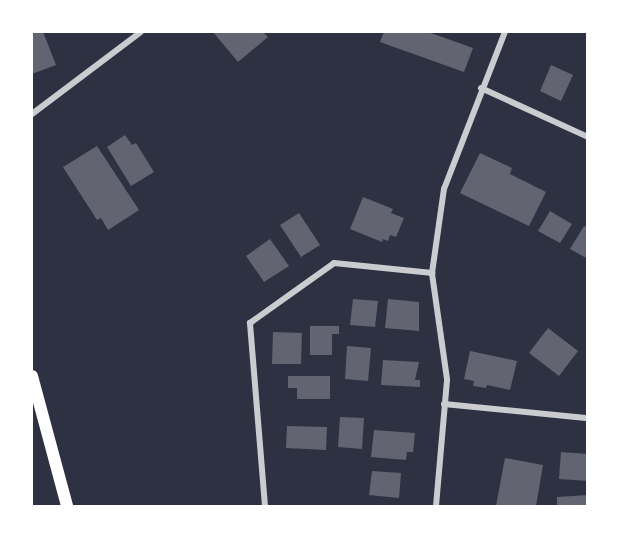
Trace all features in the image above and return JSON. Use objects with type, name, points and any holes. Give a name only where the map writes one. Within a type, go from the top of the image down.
[{"type":"main road","points":[[32,376],[67,507]]},
{"type":"street","points":[[32,114],[141,32]]},
{"type":"street","points":[[436,507],[447,379],[432,273],[444,189],[505,32]]},
{"type":"street","points":[[482,88],[588,137]]},
{"type":"street","points":[[265,507],[250,323],[334,263],[432,273]]},
{"type":"street","points":[[444,404],[588,418]]},
{"type":"building","points":[[32,32],[43,32],[56,65],[32,74]]},
{"type":"building","points":[[213,32],[263,32],[268,37],[238,62]]},
{"type":"building","points":[[384,32],[428,32],[473,48],[464,72],[380,42]]},
{"type":"building","points":[[551,65],[573,75],[561,101],[540,91]]},
{"type":"building","points":[[125,135],[132,145],[136,143],[154,172],[131,186],[107,147]]},
{"type":"building","points":[[97,146],[139,210],[108,230],[101,218],[97,220],[63,167]]},
{"type":"building","points":[[480,153],[512,168],[510,174],[546,192],[529,226],[460,193]]},
{"type":"building","points":[[363,197],[393,209],[391,213],[404,218],[396,237],[390,235],[388,241],[383,239],[382,242],[350,229]]},
{"type":"building","points":[[550,211],[572,224],[560,243],[538,231]]},
{"type":"building","points":[[299,213],[320,245],[301,257],[280,225]]},
{"type":"building","points":[[584,226],[588,228],[588,259],[570,249]]},
{"type":"building","points":[[270,239],[289,266],[264,282],[246,256]]},
{"type":"building","points":[[353,299],[378,301],[375,327],[350,325]]},
{"type":"building","points":[[388,299],[419,302],[419,331],[385,328]]},
{"type":"building","points":[[310,326],[339,326],[339,334],[332,334],[332,355],[310,355]]},
{"type":"building","points":[[548,328],[578,351],[559,376],[529,353]]},
{"type":"building","points":[[273,332],[302,333],[301,364],[272,364]]},
{"type":"building","points":[[347,346],[371,348],[368,381],[345,379]]},
{"type":"building","points":[[470,351],[517,361],[510,390],[487,385],[486,388],[473,386],[474,381],[464,379]]},
{"type":"building","points":[[383,360],[419,362],[415,380],[420,380],[420,387],[381,385]]},
{"type":"building","points":[[288,376],[330,376],[330,399],[297,399],[297,388],[288,388]]},
{"type":"building","points":[[340,417],[364,418],[362,449],[338,447]]},
{"type":"building","points":[[287,426],[327,427],[326,450],[286,448]]},
{"type":"building","points":[[374,430],[415,433],[413,452],[407,452],[406,460],[371,457]]},
{"type":"building","points":[[561,452],[588,454],[588,481],[559,479]]},
{"type":"building","points":[[505,458],[543,465],[536,506],[496,506]]},
{"type":"building","points":[[372,471],[401,473],[399,498],[369,495]]},
{"type":"building","points":[[588,495],[588,506],[557,506],[557,497]]}]
